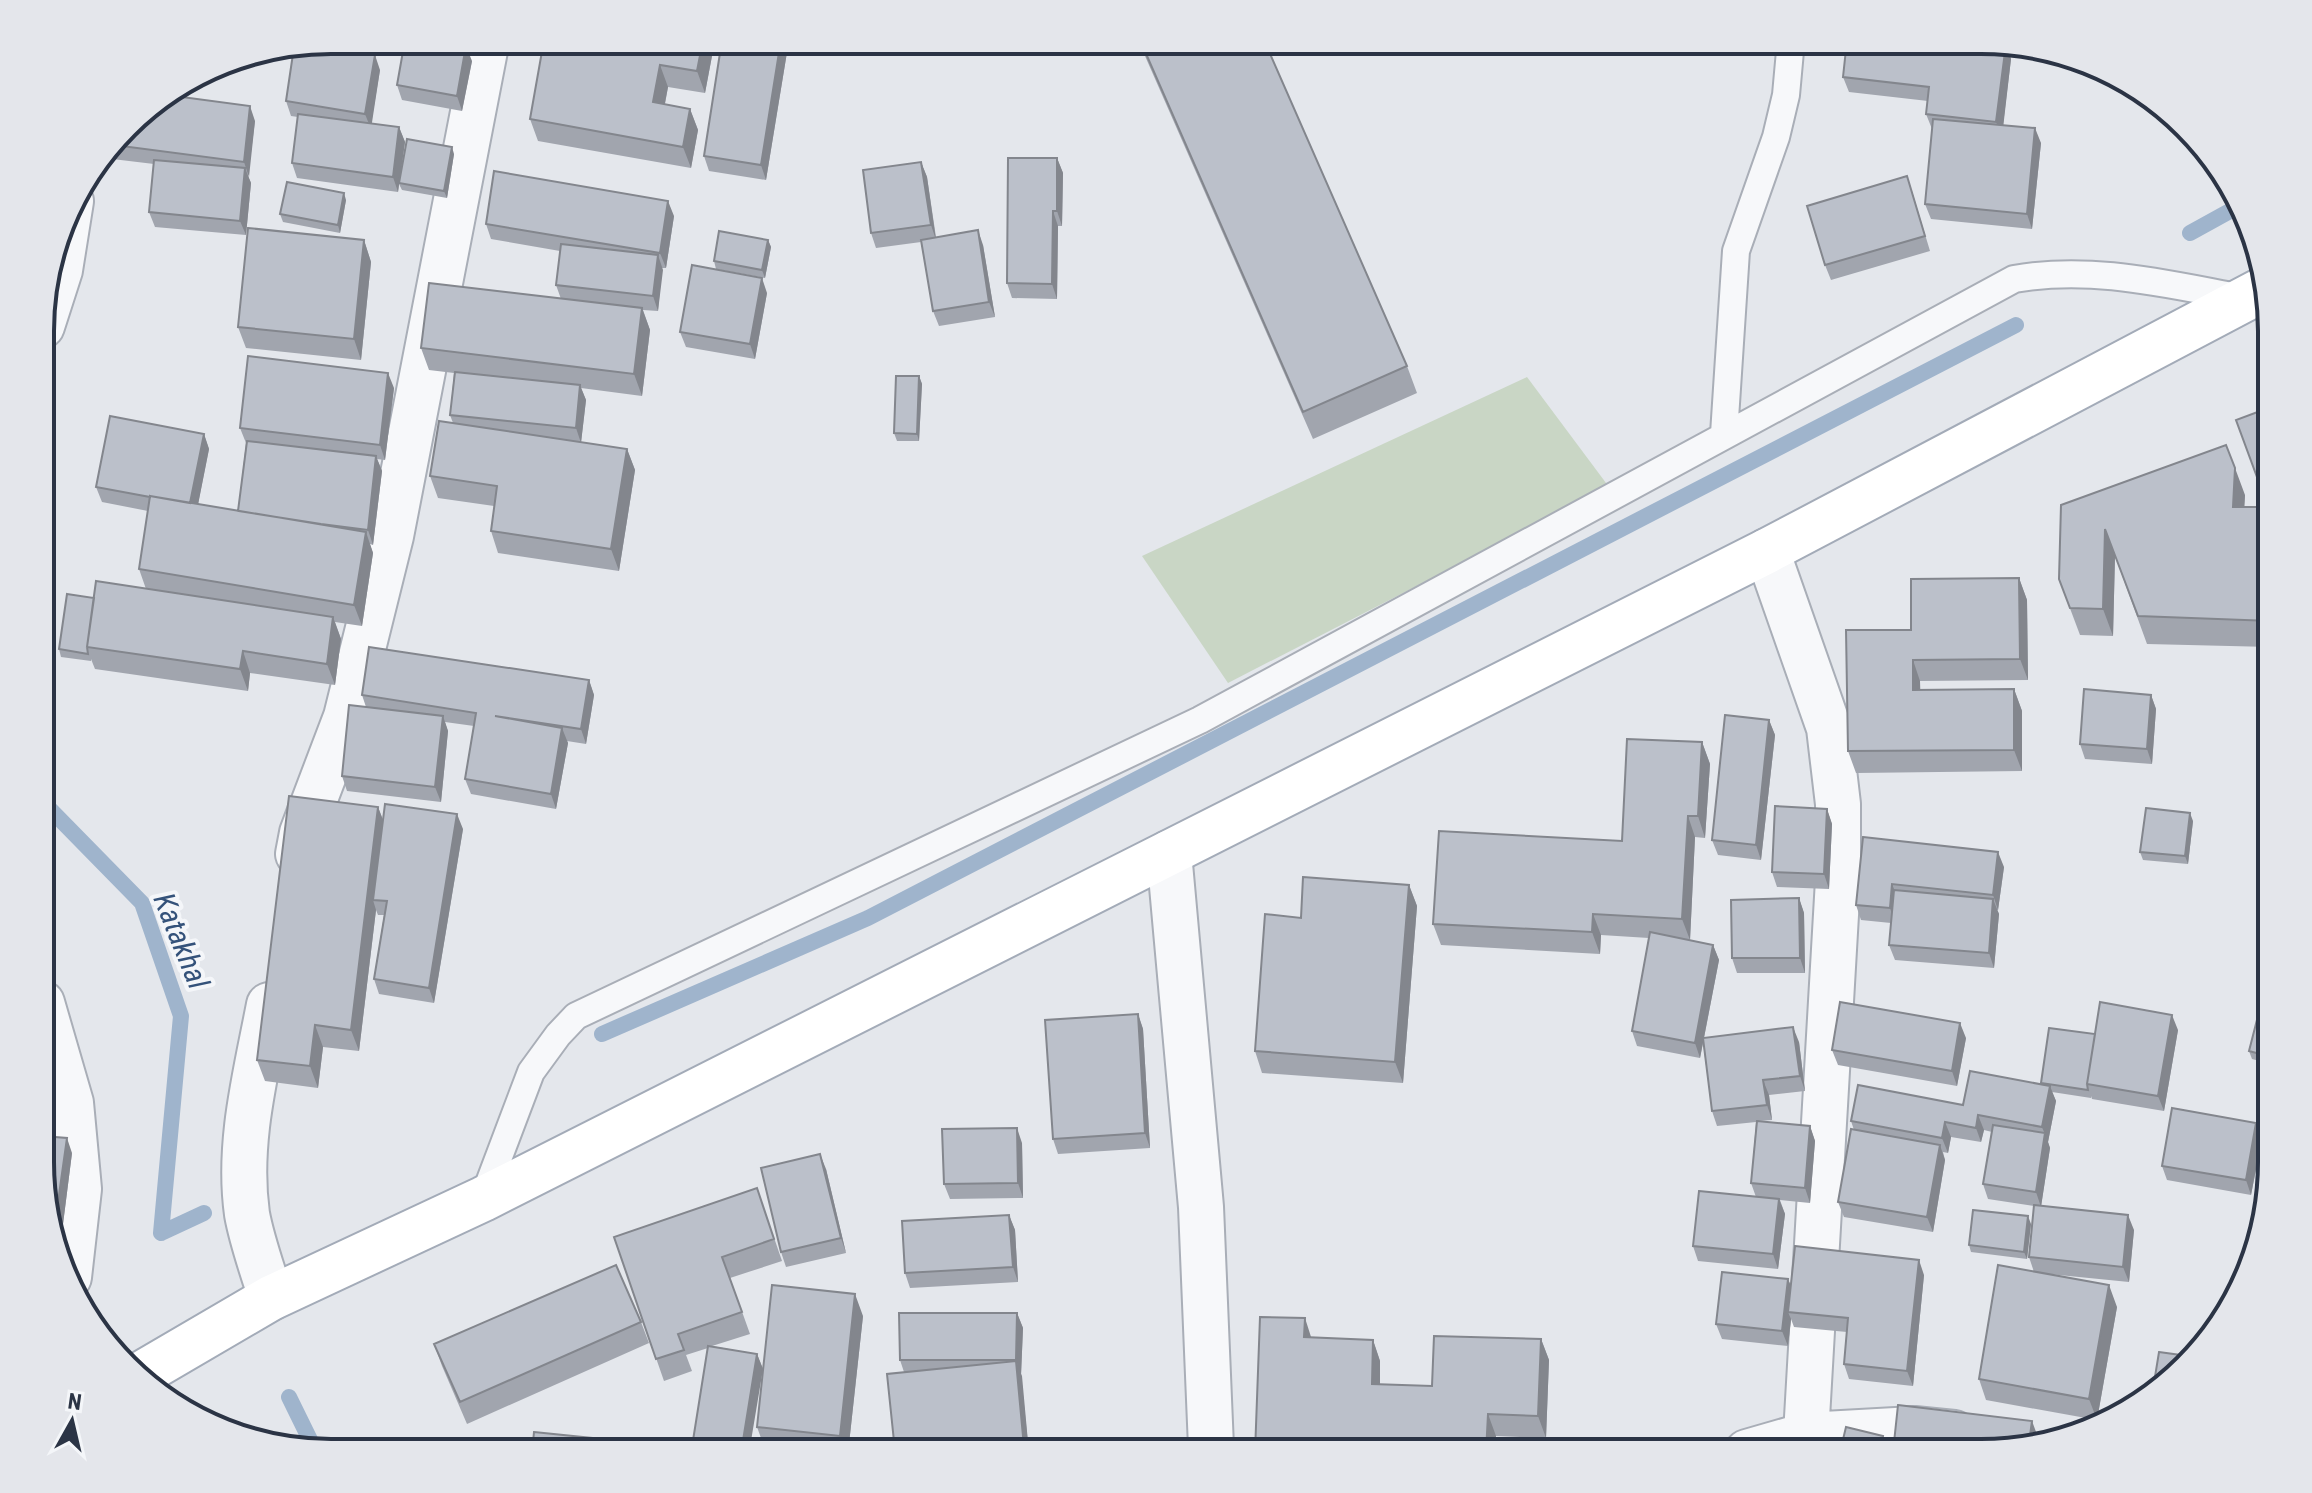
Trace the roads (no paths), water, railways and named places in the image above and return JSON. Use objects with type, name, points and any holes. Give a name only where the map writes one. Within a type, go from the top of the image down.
[{"type":"main road","points":[[148,1370],[271,1298],[483,1199],[1767,551],[2255,295]]},
{"type":"street","points":[[290,894],[302,833],[346,717],[391,536],[484,55]]},
{"type":"street","points":[[1767,551],[1829,728],[1838,804],[1837,895],[1777,1438]]},
{"type":"street","points":[[1169,853],[1201,1207],[1211,1438]]},
{"type":"street","points":[[271,1298],[248,1215],[244,1172],[246,1124],[276,971]]},
{"type":"street","points":[[54,1044],[71,1103],[79,1189],[71,1257]]},
{"type":"street","points":[[1840,1438],[1914,1429],[1999,1437]]},
{"type":"lane","points":[[1724,434],[1736,251],[1776,137],[1786,95],[1790,54]]},
{"type":"lane","points":[[483,1199],[531,1072],[576,1016],[1200,720],[2014,279],[2048,273],[2110,274],[2255,294]]},
{"type":"waterway","points":[[2190,233],[2230,211]]},
{"type":"waterway","points":[[602,1034],[868,918],[2016,325]]},
{"type":"waterway","name":"Katakhal","points":[[54,813],[142,903],[181,1016],[161,1233]]},
{"type":"waterway","points":[[161,1233],[204,1213]]},
{"type":"waterway","name":"Katakhal","points":[[289,1397],[309,1438]]}]
